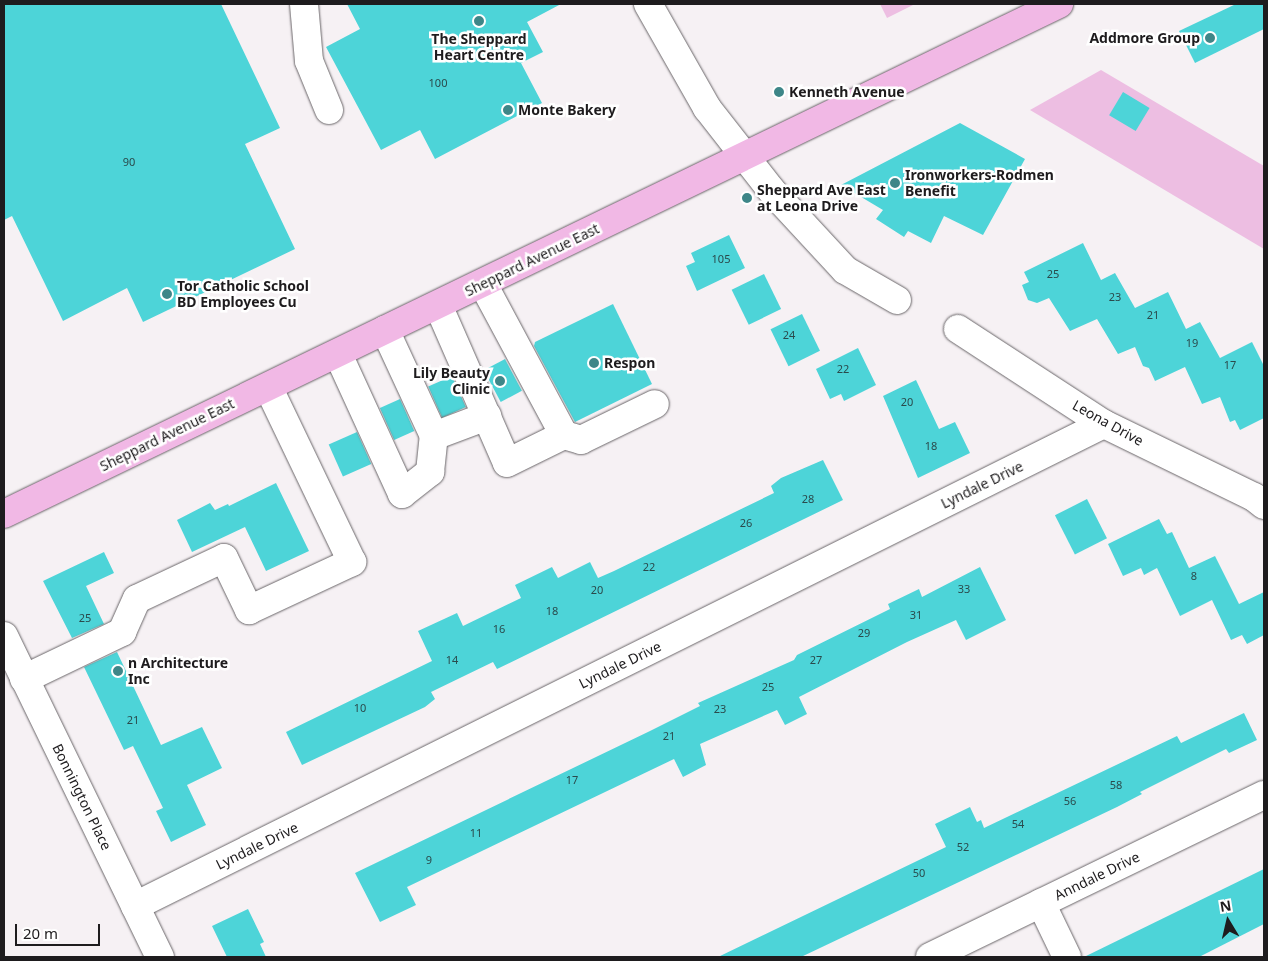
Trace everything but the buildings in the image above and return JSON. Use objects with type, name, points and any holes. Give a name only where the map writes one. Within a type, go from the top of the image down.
[{"type":"main road","name":"Sheppard Avenue East","points":[[4,514],[744,158],[1059,4]]},
{"type":"street","points":[[304,4],[309,61],[329,110]]},
{"type":"street","points":[[648,4],[707,108],[744,158],[845,270],[897,300]]},
{"type":"street","points":[[483,284],[564,435]]},
{"type":"street","points":[[438,305],[507,463],[564,435],[580,440],[655,404]]},
{"type":"street","name":"Leona Drive","points":[[958,329],[1104,424],[1264,505]]},
{"type":"street","points":[[338,354],[402,494],[430,472],[434,436],[385,330]]},
{"type":"street","points":[[24,679],[122,632],[137,599],[224,558],[249,610],[352,562],[268,386]]},
{"type":"street","points":[[434,436],[487,416]]},
{"type":"street","name":"Lyndale Drive","points":[[135,906],[1104,424]]},
{"type":"street","name":"Bonnington Place","points":[[4,636],[160,957]]},
{"type":"street","name":"Anndale Drive","points":[[930,957],[1264,795]]},
{"type":"street","points":[[1041,903],[1067,957]]},
{"type":"shaded area","points":[[880,4],[915,4],[887,18]]},
{"type":"shaded area","points":[[1101,70],[1264,166],[1264,249],[1030,110]]},
{"type":"place","name":"The Sheppard Heart Centre","points":[[479,21]]},
{"type":"place","name":"Addmore Group","points":[[1210,38]]},
{"type":"place","name":"Kenneth Avenue","points":[[779,92]]},
{"type":"place","name":"Monte Bakery","points":[[508,110]]},
{"type":"place","name":"Ironworkers-Rodmen Benefit","points":[[895,183]]},
{"type":"place","name":"Sheppard Ave East at Leona Drive","points":[[747,198]]},
{"type":"place","name":"Tor Catholic School BD Employees Cu","points":[[167,294]]},
{"type":"place","name":"Respon","points":[[594,363]]},
{"type":"place","name":"Lily Beauty Clinic","points":[[500,381]]},
{"type":"place","name":"n Architecture Inc","points":[[118,671]]}]
